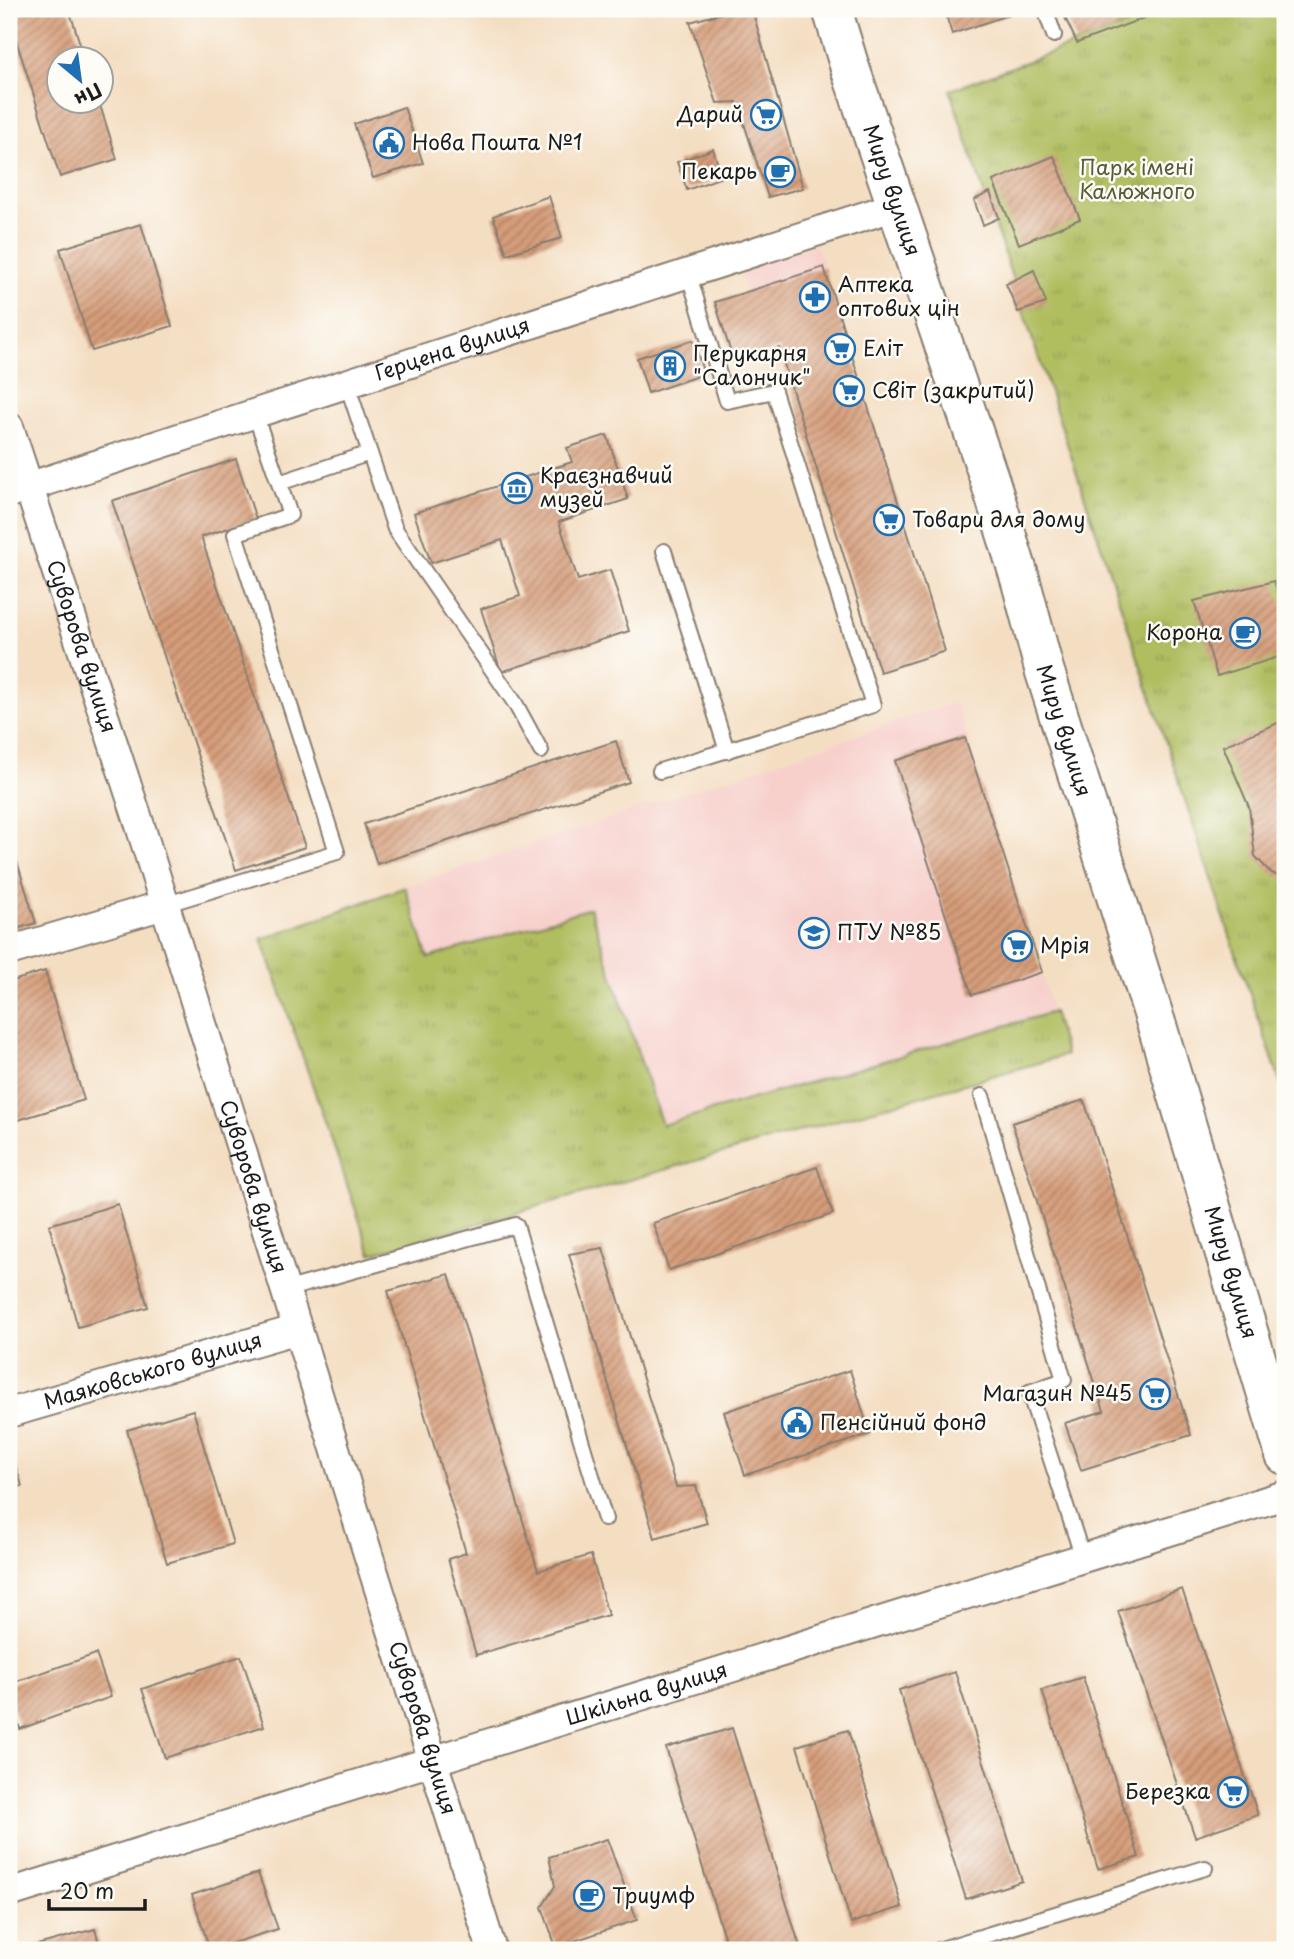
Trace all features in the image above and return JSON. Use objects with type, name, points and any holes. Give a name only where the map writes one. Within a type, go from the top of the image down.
[{"type":"street","name":"Миру вулиця","points":[[832,9],[990,481],[1044,669],[1158,1029],[1285,1455]]},
{"type":"street","name":"Герцена вулиця","points":[[19,490],[896,206]]},
{"type":"street","name":"Суворова вулиця","points":[[9,426],[19,490],[133,803],[492,1950]]},
{"type":"street","points":[[9,951],[164,905]]},
{"type":"street","name":"Маяковського вулиця","points":[[9,1413],[298,1329]]},
{"type":"street","name":"Шкільна вулиця","points":[[9,1893],[1285,1495]]},
{"type":"lane","points":[[1045,9],[1054,35]]},
{"type":"lane","points":[[660,771],[873,705],[774,391],[727,401],[688,272]]},
{"type":"lane","points":[[347,384],[395,529],[515,703],[541,751]]},
{"type":"lane","points":[[164,905],[337,852],[235,534],[290,515],[255,414]]},
{"type":"lane","points":[[279,483],[370,453]]},
{"type":"lane","points":[[664,551],[727,751]]},
{"type":"lane","points":[[982,1096],[1064,1380],[1029,1392],[1083,1559]]},
{"type":"lane","points":[[285,1290],[516,1225],[605,1519]]},
{"type":"lane","points":[[938,1950],[1205,1868]]},
{"type":"shaded area","points":[[816,245],[824,267],[746,293],[740,270]]},
{"type":"shaded area","name":"ПТУ №85","points":[[956,702],[1053,1012],[661,1126],[590,908],[428,958],[405,887]]},
{"type":"green space","name":"Парк імені Калюжного","points":[[1169,9],[1285,9],[1285,1095],[950,90]]},
{"type":"green space","points":[[405,887],[428,958],[590,908],[662,1125],[1053,1012],[1066,1055],[371,1254],[262,939]]},
{"type":"building","points":[[9,9],[69,9],[81,46],[46,46],[46,116],[103,116],[117,159],[60,177],[9,18]]},
{"type":"building","points":[[736,9],[752,9],[803,188],[768,197],[737,102],[717,103],[690,22]]},
{"type":"building","points":[[944,9],[1009,9],[1011,14],[952,34]]},
{"type":"building","points":[[1061,9],[1149,9],[1152,15],[1077,43]]},
{"type":"building","name":"Нова Пошта №1","points":[[404,107],[423,163],[373,178],[354,124]]},
{"type":"building","points":[[713,149],[722,177],[687,190],[677,162]]},
{"type":"building","points":[[1054,156],[1080,219],[1019,244],[993,181]]},
{"type":"building","points":[[990,192],[999,218],[983,225],[974,200]]},
{"type":"building","points":[[549,196],[562,238],[507,254],[493,216]]},
{"type":"building","points":[[141,224],[172,326],[92,351],[60,249]]},
{"type":"building","points":[[824,267],[945,651],[880,672],[779,348],[734,363],[715,302]]},
{"type":"building","points":[[1034,270],[1046,303],[1018,312],[1006,284]]},
{"type":"building","name":"Перукарня \"Салончик\"","points":[[693,340],[704,374],[648,393],[637,358]]},
{"type":"building","points":[[607,435],[628,499],[559,522],[578,580],[610,570],[629,631],[501,672],[481,609],[520,596],[502,540],[431,563],[414,513],[572,462],[567,448]]},
{"type":"building","points":[[236,459],[256,519],[201,537],[305,847],[236,870],[112,501]]},
{"type":"building","name":"Корона","points":[[1274,581],[1285,612],[1285,655],[1217,676],[1194,601]]},
{"type":"building","points":[[1285,720],[1285,880],[1270,872],[1255,856],[1249,807],[1223,746]]},
{"type":"building","points":[[965,738],[1042,972],[972,995],[895,761]]},
{"type":"building","points":[[616,741],[629,782],[377,864],[364,824]]},
{"type":"building","points":[[9,836],[36,923],[9,931]]},
{"type":"building","points":[[45,971],[84,1100],[15,1121],[9,1101],[9,982]]},
{"type":"building","points":[[1084,1100],[1191,1435],[1081,1470],[1065,1423],[1104,1411],[1012,1123]]},
{"type":"building","points":[[817,1167],[833,1214],[669,1270],[653,1223]]},
{"type":"building","points":[[118,1204],[148,1307],[78,1327],[49,1225]]},
{"type":"building","points":[[603,1248],[676,1487],[696,1486],[707,1523],[655,1538],[569,1254]]},
{"type":"building","points":[[449,1274],[538,1571],[591,1555],[608,1615],[476,1655],[448,1559],[466,1553],[388,1291]]},
{"type":"building","name":"Пенсійний фонд","points":[[850,1370],[870,1434],[745,1475],[724,1412]]},
{"type":"building","points":[[193,1410],[233,1544],[167,1563],[127,1430]]},
{"type":"building","points":[[9,1446],[22,1486],[9,1490]]},
{"type":"building","points":[[1182,1589],[1258,1815],[1195,1837],[1118,1611]]},
{"type":"building","points":[[96,1654],[111,1697],[20,1729],[9,1698],[9,1684]]},
{"type":"building","points":[[241,1656],[264,1726],[165,1758],[142,1689]]},
{"type":"building","points":[[955,1672],[1022,1881],[966,1899],[899,1690]]},
{"type":"building","points":[[1083,1677],[1139,1857],[1098,1869],[1042,1690]]},
{"type":"building","points":[[732,1728],[801,1950],[728,1950],[666,1748]]},
{"type":"building","points":[[848,1730],[902,1907],[851,1923],[797,1746]]},
{"type":"building","name":"Триумф","points":[[607,1839],[637,1920],[556,1947],[542,1907],[555,1886],[549,1857]]},
{"type":"building","points":[[258,1873],[278,1929],[210,1950],[192,1895]]},
{"type":"building","points":[[95,1929],[101,1950],[23,1950],[23,1949]]},
{"type":"place","name":"Дарий","points":[[766,115]]},
{"type":"place","name":"Нова Пошта №1","points":[[389,143]]},
{"type":"place","name":"Пекарь","points":[[780,172]]},
{"type":"place","name":"Аптека оптових цін","points":[[815,297]]},
{"type":"place","name":"Еліт","points":[[840,349]]},
{"type":"place","name":"Перукарня \"Салончик\"","points":[[670,366]]},
{"type":"place","name":"Світ (закритий)","points":[[849,391]]},
{"type":"place","name":"Краєзнавчий музей","points":[[517,488]]},
{"type":"place","name":"Товари для дому","points":[[889,520]]},
{"type":"place","name":"Корона","points":[[1245,633]]},
{"type":"place","name":"ПТУ №85","points":[[814,933]]},
{"type":"place","name":"Мрія","points":[[1017,946]]},
{"type":"place","name":"Магазин №45","points":[[1155,1394]]},
{"type":"place","name":"Пенсійний фонд","points":[[797,1423]]},
{"type":"place","name":"Березка","points":[[1233,1792]]},
{"type":"place","name":"Триумф","points":[[589,1896]]}]
